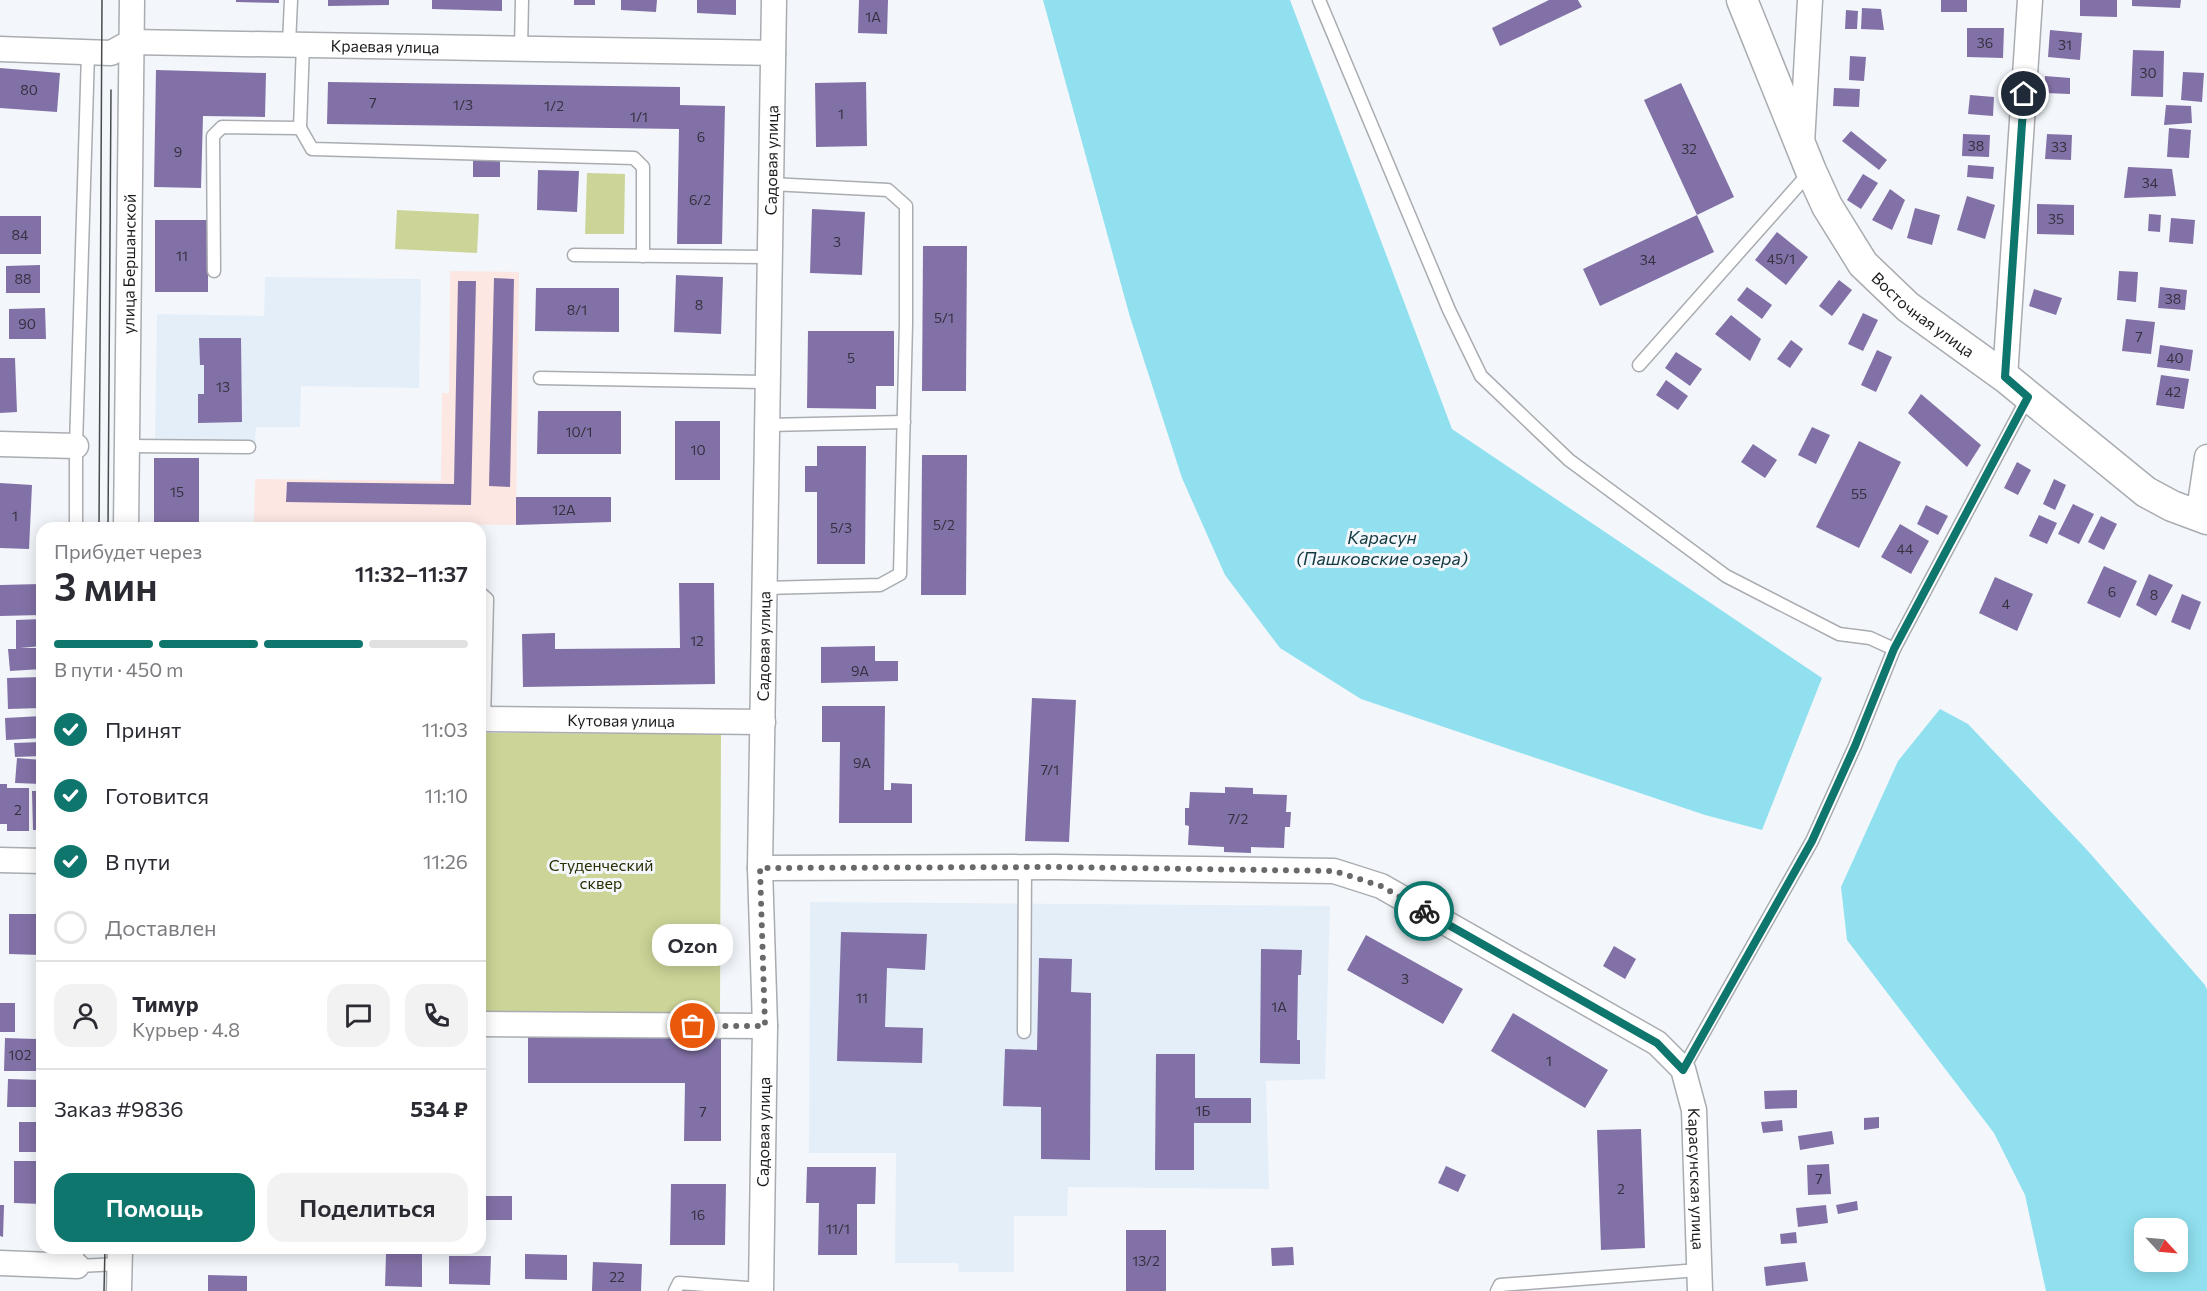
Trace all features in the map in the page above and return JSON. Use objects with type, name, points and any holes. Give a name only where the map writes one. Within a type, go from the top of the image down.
[{"type":"street","name":"улица Бершанской","points":[[126,522],[132,0]]},
{"type":"street","name":"Садовая улица","points":[[761,1290],[765,1026],[760,868],[774,0]]},
{"type":"street","name":"Восточная улица","points":[[1742,0],[1806,161],[1827,206],[1863,264],[1908,307],[2005,377],[2146,492],[2202,518]]},
{"type":"street","points":[[1806,161],[1810,0]]},
{"type":"street","points":[[2005,377],[2030,0]]},
{"type":"street","name":"Краевая улица","points":[[0,49],[111,54],[131,42],[773,53]]},
{"type":"street","points":[[0,444],[76,446]]},
{"type":"street","points":[[2202,518],[2207,457]]},
{"type":"street","name":"Кутовая улица","points":[[486,719],[763,722]]},
{"type":"street","points":[[0,860],[36,861]]},
{"type":"street","points":[[760,868],[1025,867],[1334,871],[1381,886],[1657,1043],[1683,1070]]},
{"type":"street","points":[[486,1024],[765,1026]]},
{"type":"street","name":"Карасунская улица","points":[[1683,1070],[1694,1110],[1699,1280]]},
{"type":"street","points":[[119,1291],[120,1256]]},
{"type":"street","points":[[0,1263],[77,1257]]},
{"type":"lane","points":[[291,0],[296,44],[300,128],[312,149],[634,158],[643,167],[643,256]]},
{"type":"lane","points":[[521,48],[522,0]]},
{"type":"lane","points":[[1319,0],[1449,310],[1481,376],[1569,460],[1726,576],[1839,634],[1870,638],[1894,649]]},
{"type":"lane","points":[[76,522],[76,446],[88,53]]},
{"type":"lane","points":[[214,271],[213,136],[222,127],[300,128]]},
{"type":"lane","points":[[1639,365],[1806,161]]},
{"type":"lane","points":[[765,588],[880,585],[900,574],[904,422],[906,206],[888,190],[771,184]]},
{"type":"lane","points":[[574,255],[770,257]]},
{"type":"lane","points":[[540,378],[768,382]]},
{"type":"lane","points":[[1683,1070],[1812,841],[1855,746],[1894,649],[2028,397]]},
{"type":"lane","points":[[767,425],[904,422]]},
{"type":"lane","points":[[127,446],[249,447]]},
{"type":"lane","points":[[486,598],[486,623]]},
{"type":"lane","points":[[1024,1032],[1025,867]]},
{"type":"lane","points":[[77,1257],[120,1256]]},
{"type":"lane","points":[[1497,1291],[1500,1285],[1699,1280]]},
{"type":"lane","points":[[675,1291],[679,1283],[761,1290]]},
{"type":"shaded area","points":[[450,271],[519,272],[516,525],[486,525],[486,522],[254,522],[255,479],[441,481],[442,393],[449,393]]},
{"type":"shaded area","points":[[265,277],[421,279],[419,388],[301,386],[300,427],[256,427],[255,442],[155,441],[157,314],[264,316]]},
{"type":"shaded area","points":[[810,902],[1330,906],[1325,1079],[1266,1081],[1269,1189],[1068,1187],[1067,1216],[1014,1216],[1014,1272],[959,1272],[958,1263],[895,1263],[896,1153],[809,1153]]},
{"type":"green space","points":[[587,173],[625,174],[624,234],[585,234]]},
{"type":"green space","points":[[397,210],[479,214],[477,253],[395,249]]},
{"type":"green space","name":"Студенческий сквер","points":[[486,733],[721,734],[720,1015],[486,1014]]},
{"type":"water","name":"Карасун (Пашковские озера)","points":[[1043,0],[1290,0],[1452,429],[1822,678],[1762,830],[1705,815],[1361,699],[1280,648],[1225,575],[1182,478],[1130,317]]},
{"type":"water","points":[[1940,709],[1968,724],[2088,851],[2207,990],[2207,1291],[2046,1291],[2025,1195],[1994,1133],[1847,940],[1841,887],[1898,761]]},
{"type":"building","points":[[236,0],[279,0],[279,3],[236,2]]},
{"type":"building","points":[[328,0],[389,0],[389,5],[328,6]]},
{"type":"building","points":[[432,0],[502,0],[502,11],[432,9]]},
{"type":"building","points":[[574,0],[595,0],[595,5],[574,5]]},
{"type":"building","points":[[621,0],[657,0],[656,12],[621,10]]},
{"type":"building","points":[[697,0],[736,0],[736,15],[697,13]]},
{"type":"building","points":[[859,0],[888,0],[887,34],[858,33]]},
{"type":"building","points":[[1549,0],[1578,0],[1582,7],[1500,46],[1492,28]]},
{"type":"building","points":[[1941,0],[1967,0],[1967,12],[1941,12]]},
{"type":"building","points":[[2080,0],[2117,0],[2117,17],[2080,16]]},
{"type":"building","points":[[2132,0],[2181,0],[2180,8],[2132,6]]},
{"type":"building","points":[[1862,8],[1881,9],[1884,30],[1861,29]]},
{"type":"building","points":[[1846,10],[1858,11],[1857,29],[1845,29]]},
{"type":"building","points":[[1967,28],[2004,28],[2003,58],[1967,57]]},
{"type":"building","points":[[2050,30],[2082,33],[2080,60],[2048,57]]},
{"type":"building","points":[[2133,50],[2164,51],[2163,97],[2131,96]]},
{"type":"building","points":[[1850,56],[1866,57],[1864,81],[1849,80]]},
{"type":"building","points":[[0,68],[60,73],[57,112],[0,108]]},
{"type":"building","points":[[156,70],[266,73],[265,117],[203,116],[201,188],[154,187]]},
{"type":"building","points":[[2183,72],[2204,73],[2202,102],[2181,100]]},
{"type":"building","points":[[2045,76],[2070,78],[2070,94],[2044,93]]},
{"type":"building","points":[[328,82],[680,87],[680,105],[725,106],[722,244],[677,244],[679,129],[327,124]]},
{"type":"building","points":[[866,82],[867,146],[816,147],[815,83]]},
{"type":"building","points":[[1681,83],[1734,197],[1697,215],[1644,100]]},
{"type":"building","points":[[1834,88],[1860,89],[1859,107],[1833,106]]},
{"type":"building","points":[[1970,95],[1994,97],[1993,116],[1968,114]]},
{"type":"building","points":[[2166,105],[2191,106],[2192,123],[2164,125]]},
{"type":"building","points":[[2169,128],[2191,130],[2189,158],[2167,157]]},
{"type":"building","points":[[1851,131],[1887,160],[1879,170],[1842,141]]},
{"type":"building","points":[[1963,134],[1990,135],[1989,157],[1962,156]]},
{"type":"building","points":[[2047,134],[2072,135],[2071,160],[2045,159]]},
{"type":"building","points":[[473,159],[500,159],[500,177],[473,177]]},
{"type":"building","points":[[1968,165],[1994,167],[1993,179],[1967,177]]},
{"type":"building","points":[[2128,167],[2172,169],[2176,196],[2124,198]]},
{"type":"building","points":[[538,170],[579,171],[577,212],[537,210]]},
{"type":"building","points":[[1863,174],[1878,183],[1861,209],[1847,200]]},
{"type":"building","points":[[1890,189],[1905,200],[1892,230],[1872,220]]},
{"type":"building","points":[[1967,196],[1995,205],[1985,239],[1957,230]]},
{"type":"building","points":[[2037,204],[2074,205],[2074,235],[2037,234]]},
{"type":"building","points":[[1915,208],[1940,215],[1932,245],[1907,238]]},
{"type":"building","points":[[812,209],[865,212],[862,275],[810,273]]},
{"type":"building","points":[[2149,214],[2161,215],[2160,232],[2148,231]]},
{"type":"building","points":[[1697,215],[1714,252],[1600,306],[1583,269]]},
{"type":"building","points":[[0,216],[41,216],[41,254],[0,254]]},
{"type":"building","points":[[2171,218],[2195,220],[2193,244],[2169,242]]},
{"type":"building","points":[[155,220],[208,220],[208,292],[155,292]]},
{"type":"building","points":[[1777,232],[1808,257],[1786,285],[1755,260]]},
{"type":"building","points":[[923,246],[967,246],[966,391],[922,391]]},
{"type":"building","points":[[40,265],[40,293],[6,293],[6,266]]},
{"type":"building","points":[[2119,271],[2138,272],[2136,302],[2117,300]]},
{"type":"building","points":[[676,275],[723,277],[721,334],[674,332]]},
{"type":"building","points":[[494,278],[514,279],[510,487],[489,486]]},
{"type":"building","points":[[1839,280],[1852,290],[1832,316],[1819,306]]},
{"type":"building","points":[[458,281],[476,281],[471,505],[286,502],[287,482],[454,484]]},
{"type":"building","points":[[1747,287],[1772,305],[1762,319],[1737,300]]},
{"type":"building","points":[[2160,287],[2187,290],[2185,310],[2158,308]]},
{"type":"building","points":[[536,288],[619,288],[619,332],[535,331]]},
{"type":"building","points":[[2034,289],[2062,298],[2056,315],[2029,306]]},
{"type":"building","points":[[45,308],[46,339],[9,339],[9,309]]},
{"type":"building","points":[[1863,313],[1878,320],[1863,351],[1848,344]]},
{"type":"building","points":[[1731,315],[1761,339],[1750,361],[1715,334]]},
{"type":"building","points":[[2126,319],[2155,322],[2151,354],[2122,351]]},
{"type":"building","points":[[808,331],[894,331],[894,386],[876,386],[876,409],[807,408]]},
{"type":"building","points":[[199,338],[241,338],[242,422],[198,423],[198,394],[204,394],[204,365],[200,365]]},
{"type":"building","points":[[1791,340],[1803,349],[1790,368],[1777,359]]},
{"type":"building","points":[[2160,345],[2193,350],[2190,371],[2157,367]]},
{"type":"building","points":[[1877,350],[1892,357],[1876,392],[1861,385]]},
{"type":"building","points":[[1676,352],[1702,369],[1690,386],[1665,368]]},
{"type":"building","points":[[0,358],[15,358],[17,412],[0,413]]},
{"type":"building","points":[[2161,375],[2189,379],[2184,409],[2156,405]]},
{"type":"building","points":[[1666,380],[1688,396],[1678,410],[1656,395]]},
{"type":"building","points":[[1921,394],[1981,445],[1967,467],[1908,413]]},
{"type":"building","points":[[538,411],[621,411],[621,454],[537,454]]},
{"type":"building","points":[[675,421],[720,421],[720,480],[675,480]]},
{"type":"building","points":[[1812,427],[1830,435],[1816,464],[1798,455]]},
{"type":"building","points":[[1859,441],[1901,462],[1859,548],[1816,527]]},
{"type":"building","points":[[1753,444],[1777,460],[1765,478],[1741,462]]},
{"type":"building","points":[[817,446],[866,446],[865,564],[817,564],[817,492],[805,492],[805,466],[817,466]]},
{"type":"building","points":[[922,455],[967,455],[966,595],[921,595]]},
{"type":"building","points":[[154,458],[199,458],[199,522],[154,522]]},
{"type":"building","points":[[2017,462],[2031,470],[2018,495],[2004,488]]},
{"type":"building","points":[[2054,479],[2066,485],[2055,510],[2043,504]]},
{"type":"building","points":[[0,483],[32,485],[29,549],[0,548]]},
{"type":"building","points":[[516,497],[611,497],[611,522],[516,525]]},
{"type":"building","points":[[2073,504],[2094,514],[2079,544],[2058,534]]},
{"type":"building","points":[[1926,505],[1948,516],[1938,535],[1917,524]]},
{"type":"building","points":[[2039,515],[2057,523],[2047,544],[2029,536]]},
{"type":"building","points":[[2101,516],[2117,524],[2104,550],[2088,542]]},
{"type":"building","points":[[1900,524],[1929,541],[1911,574],[1881,557]]},
{"type":"building","points":[[2104,566],[2137,581],[2120,618],[2087,603]]},
{"type":"building","points":[[2149,574],[2173,585],[2156,616],[2136,605]]},
{"type":"building","points":[[1995,577],[2033,594],[2017,631],[1979,613]]},
{"type":"building","points":[[679,583],[714,583],[715,684],[523,687],[522,634],[555,633],[555,649],[680,648]]},
{"type":"building","points":[[36,584],[36,615],[0,616],[0,585]]},
{"type":"building","points":[[2182,594],[2201,602],[2190,630],[2171,622]]},
{"type":"building","points":[[36,619],[36,647],[20,648],[36,648],[36,669],[10,671],[8,649],[16,649],[16,620]]},
{"type":"building","points":[[875,646],[875,661],[898,661],[898,681],[821,683],[821,647]]},
{"type":"building","points":[[36,677],[36,708],[8,709],[7,678]]},
{"type":"building","points":[[1032,698],[1076,700],[1069,842],[1025,841]]},
{"type":"building","points":[[822,706],[885,706],[884,790],[891,790],[891,783],[912,784],[912,823],[839,823],[840,742],[822,742]]},
{"type":"building","points":[[36,716],[36,738],[6,740],[5,718]]},
{"type":"building","points":[[36,742],[36,756],[15,757],[14,743]]},
{"type":"building","points":[[17,758],[36,760],[36,784],[15,783]]},
{"type":"building","points":[[0,784],[7,784],[7,788],[29,788],[29,831],[7,831],[7,824],[0,824]]},
{"type":"building","points":[[1225,787],[1253,788],[1253,794],[1287,795],[1286,812],[1291,812],[1290,827],[1285,827],[1284,848],[1251,847],[1251,853],[1224,852],[1224,847],[1188,845],[1189,826],[1185,825],[1185,808],[1189,808],[1190,792],[1225,793]]},
{"type":"building","points":[[32,791],[36,791],[36,830],[33,830]]},
{"type":"building","points":[[9,914],[36,914],[36,955],[9,954]]},
{"type":"building","points":[[841,932],[927,934],[925,970],[887,968],[885,1027],[923,1028],[922,1063],[837,1061]]},
{"type":"building","points":[[1366,935],[1463,989],[1443,1024],[1347,970]]},
{"type":"building","points":[[1614,946],[1636,959],[1625,979],[1603,966]]},
{"type":"building","points":[[1261,949],[1302,950],[1301,975],[1298,975],[1297,1040],[1300,1040],[1300,1064],[1260,1063]]},
{"type":"building","points":[[1039,958],[1072,959],[1071,992],[1091,993],[1090,1160],[1041,1159],[1041,1107],[1003,1106],[1005,1049],[1037,1050]]},
{"type":"building","points":[[0,1003],[15,1003],[15,1032],[0,1032]]},
{"type":"building","points":[[1513,1013],[1608,1070],[1585,1108],[1491,1051]]},
{"type":"building","points":[[528,1037],[721,1037],[721,1141],[684,1141],[685,1083],[528,1083]]},
{"type":"building","points":[[5,1038],[36,1039],[36,1071],[4,1071]]},
{"type":"building","points":[[1156,1054],[1195,1054],[1195,1098],[1251,1098],[1251,1123],[1194,1123],[1194,1170],[1155,1170]]},
{"type":"building","points":[[8,1079],[36,1080],[36,1107],[7,1107]]},
{"type":"building","points":[[1797,1090],[1797,1108],[1765,1109],[1764,1091]]},
{"type":"building","points":[[1879,1117],[1879,1128],[1864,1130],[1864,1118]]},
{"type":"building","points":[[1782,1120],[1783,1131],[1763,1133],[1761,1122]]},
{"type":"building","points":[[19,1122],[36,1122],[36,1152],[19,1152]]},
{"type":"building","points":[[1641,1129],[1645,1248],[1601,1250],[1597,1130]]},
{"type":"building","points":[[1832,1131],[1834,1144],[1800,1150],[1798,1136]]},
{"type":"building","points":[[14,1161],[36,1161],[36,1204],[14,1203]]},
{"type":"building","points":[[1829,1164],[1831,1194],[1808,1195],[1807,1165]]},
{"type":"building","points":[[1446,1166],[1466,1175],[1458,1192],[1438,1183]]},
{"type":"building","points":[[807,1167],[876,1167],[875,1204],[857,1204],[857,1255],[818,1255],[819,1203],[806,1203]]},
{"type":"building","points":[[671,1184],[726,1184],[725,1245],[670,1245]]},
{"type":"building","points":[[486,1196],[512,1196],[512,1220],[486,1220]]},
{"type":"building","points":[[1857,1201],[1858,1210],[1838,1214],[1836,1205]]},
{"type":"building","points":[[0,1205],[4,1205],[3,1237],[0,1236]]},
{"type":"building","points":[[1826,1205],[1828,1223],[1798,1227],[1796,1208]]},
{"type":"building","points":[[1126,1230],[1166,1230],[1166,1291],[1126,1291]]},
{"type":"building","points":[[1796,1232],[1797,1243],[1781,1244],[1780,1234]]},
{"type":"building","points":[[1293,1247],[1294,1265],[1272,1266],[1271,1248]]},
{"type":"building","points":[[386,1254],[422,1254],[422,1287],[385,1286]]},
{"type":"building","points":[[525,1254],[567,1255],[567,1280],[525,1279]]},
{"type":"building","points":[[449,1256],[491,1256],[490,1285],[449,1284]]},
{"type":"building","points":[[593,1262],[642,1264],[641,1291],[592,1291]]},
{"type":"building","points":[[1805,1262],[1808,1281],[1766,1286],[1764,1267]]},
{"type":"building","points":[[208,1275],[247,1276],[247,1291],[208,1291]]},
{"type":"tram line","points":[[99,522],[102,0]]},
{"type":"tram line","points":[[108,522],[111,90]]},
{"type":"tram line","points":[[104,1291],[105,1254]]},
{"type":"way so far","points":[[693,1026],[765,1026],[760,868],[1054,867],[1334,871],[1381,886],[1424,911]]},
{"type":"place","name":"Ozon","points":[[693,1026]]},
{"type":"route","points":[[1424,911],[1657,1043],[1683,1070],[1812,841],[1855,746],[1894,649],[2028,397],[2005,377],[2024,94]]}]
